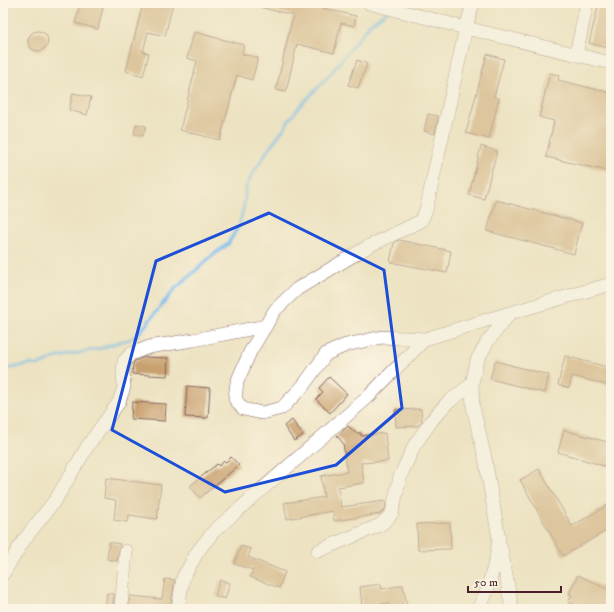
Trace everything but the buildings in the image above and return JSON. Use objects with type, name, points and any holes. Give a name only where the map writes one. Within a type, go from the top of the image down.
[{"type":"street","points":[[473,3],[466,28],[426,210],[421,221],[369,246],[297,290],[275,310],[250,352],[236,382],[235,399],[243,409],[262,413],[282,408],[304,386],[326,354],[346,345],[382,337],[425,339],[611,284]]},
{"type":"street","points":[[576,54],[587,3]]},
{"type":"street","points":[[372,4],[611,63]]},
{"type":"street","points":[[510,313],[488,341],[477,360],[472,384],[473,407],[485,458],[512,609]]},
{"type":"street","points":[[3,574],[24,540],[56,499],[89,444],[119,402],[124,387],[124,361],[131,354],[149,347],[266,326]]},
{"type":"street","points":[[178,609],[183,578],[198,551],[214,531],[368,397],[425,339]]},
{"type":"street","points":[[318,551],[380,525],[387,519],[392,513],[400,477],[414,446],[432,420],[447,403],[472,384]]},
{"type":"street","points":[[478,609],[487,591],[496,559],[499,539]]},
{"type":"street","points":[[121,609],[126,551]]},
{"type":"highlighted area","points":[[269,213],[384,270],[402,408],[336,465],[225,492],[112,430],[156,261]]},
{"type":"waterway","points":[[3,370],[30,364],[37,365],[45,363],[54,358],[102,348],[134,337],[145,326],[175,289],[213,255],[228,244],[239,225],[244,206],[246,187],[266,153],[299,107],[328,77],[370,24],[387,11]]}]
